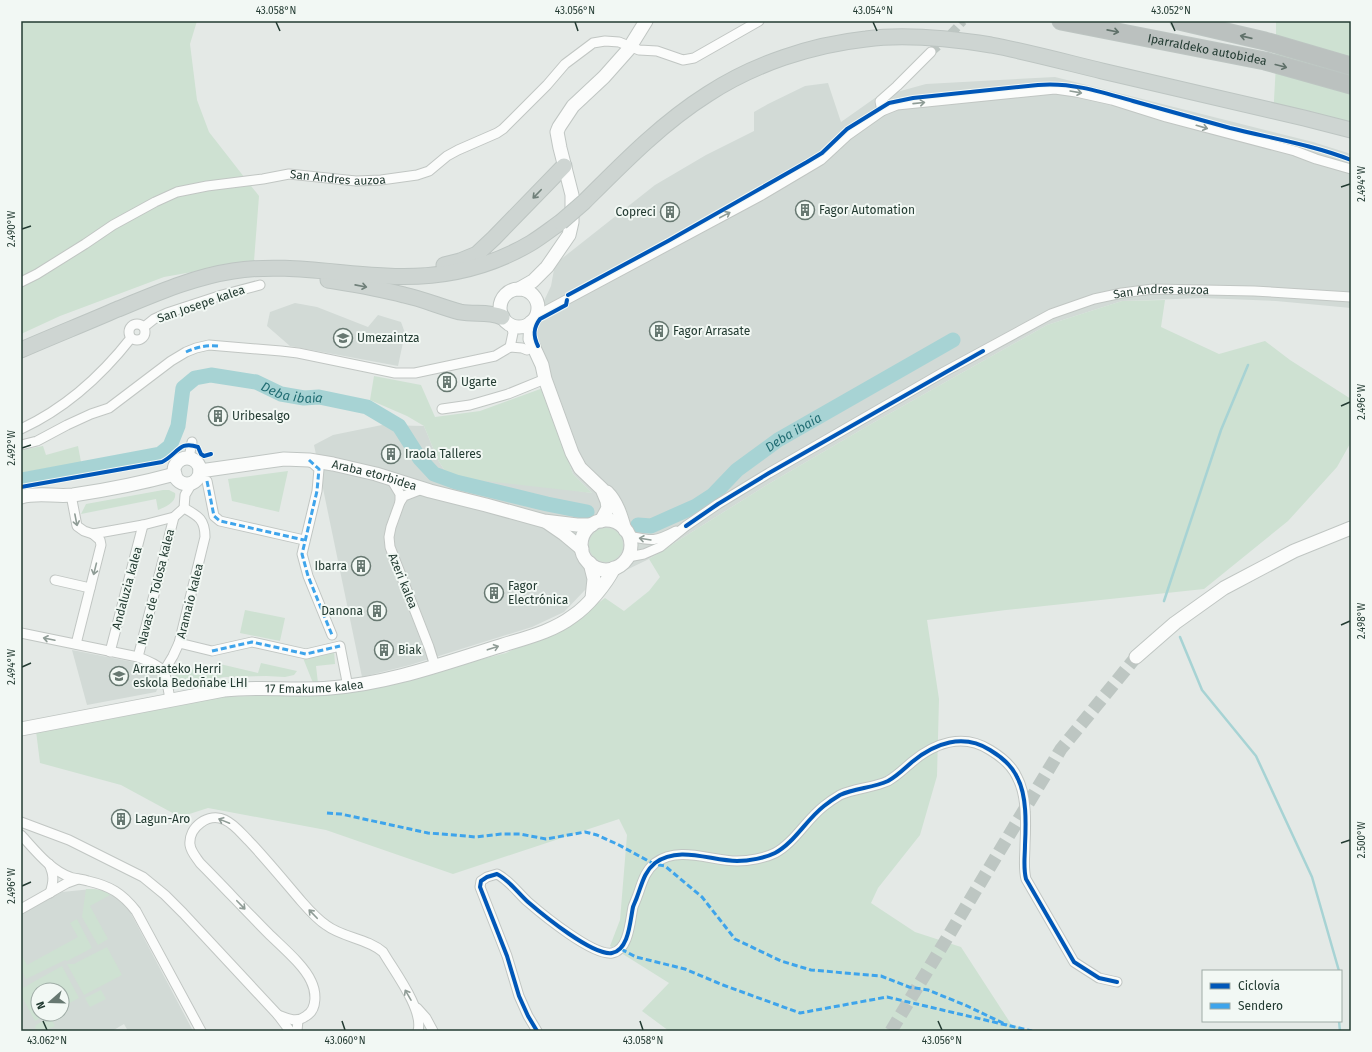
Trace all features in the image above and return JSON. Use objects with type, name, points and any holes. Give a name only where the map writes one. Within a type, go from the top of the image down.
[{"type":"highway","name":"Iparraldeko autobidea","points":[[1061,21],[1265,61],[1351,84]]},
{"type":"highway","points":[[1179,21],[1265,41],[1351,66]]},
{"type":"main road","points":[[21,350],[165,290],[232,271],[274,268],[386,276],[436,275],[459,272],[483,266],[532,243],[561,222],[654,135],[708,94],[746,73],[785,58],[825,46],[866,39],[898,37],[932,38],[990,45],[1351,130]]},
{"type":"main road","points":[[315,270],[346,266],[377,268],[431,267],[460,261],[476,254],[494,238],[564,166]]},
{"type":"main road","points":[[254,269],[294,273],[402,294],[462,312],[490,313],[510,323]]},
{"type":"street","points":[[519,289],[533,281],[547,267],[569,235],[572,222],[572,196],[557,132],[562,121],[573,106],[604,77],[632,46],[646,21]]},
{"type":"street","name":"San Andres auzoa","points":[[21,282],[37,274],[113,225],[166,197],[184,190],[289,174],[332,179],[369,181],[394,179],[425,172],[433,168],[447,156],[468,144],[497,133],[503,129],[547,85],[565,64],[593,43],[605,41],[619,42],[639,50],[657,52],[683,60],[694,58],[759,21]]},
{"type":"street","points":[[882,111],[880,101],[931,52]]},
{"type":"street","points":[[510,323],[523,326],[532,321],[538,315],[762,195],[821,160],[848,135],[882,111],[897,105],[1055,89],[1112,100],[1166,117],[1295,152],[1351,169]]},
{"type":"street","points":[[537,304],[540,285],[547,267]]},
{"type":"street","name":"San Josepe kalea","points":[[21,429],[50,414],[77,394],[132,338],[129,330],[131,326],[136,323],[144,327],[154,319],[167,313],[260,285]]},
{"type":"street","name":"San Andres auzoa","points":[[686,526],[718,504],[769,473],[983,351],[1051,314],[1094,299],[1122,293],[1154,289],[1287,293],[1351,297]]},
{"type":"street","points":[[545,379],[539,372],[510,323],[500,311],[502,298],[512,290],[525,290],[531,293],[535,298],[538,310],[532,321],[530,339],[542,365],[545,379],[572,453],[580,468],[611,496],[620,512],[627,533],[630,550],[628,557],[624,562],[614,568],[601,569],[590,563],[583,554],[582,542],[587,529],[597,523],[608,508],[602,489]]},
{"type":"street","points":[[510,323],[513,333],[510,347]]},
{"type":"street","points":[[21,445],[37,441],[91,414],[109,408],[171,361],[186,352],[209,345],[298,353],[395,373],[415,373],[494,356],[510,347],[527,350]]},
{"type":"street","points":[[442,409],[470,405],[508,394],[545,379]]},
{"type":"street","points":[[189,458],[192,442]]},
{"type":"street","points":[[192,483],[183,483],[175,474],[175,470],[181,460],[189,458],[196,461],[200,467],[214,516],[220,521],[304,540]]},
{"type":"street","name":"Araba etorbidea","points":[[203,476],[284,459],[309,460],[376,474],[423,489],[544,521],[578,525],[597,523]]},
{"type":"street","points":[[309,460],[319,469],[317,491],[304,540],[302,554],[308,576],[332,634]]},
{"type":"street","points":[[21,497],[39,494],[71,495],[154,480],[175,474]]},
{"type":"street","points":[[71,495],[77,526],[84,532],[93,534],[143,525],[174,517],[184,508],[185,495],[192,483],[203,476]]},
{"type":"street","points":[[391,479],[400,494],[400,502]]},
{"type":"street","points":[[400,502],[404,496],[423,489]]},
{"type":"street","name":"Azeri kalea","points":[[400,502],[390,532],[390,547],[429,647],[430,665]]},
{"type":"street","name":"Aramaio kalea","points":[[164,671],[179,643],[204,546],[205,527],[200,518],[184,508]]},
{"type":"street","name":"Navas de Tolosa kalea","points":[[138,657],[174,517]]},
{"type":"street","name":"Araba etorbidea","points":[[544,521],[564,534],[582,549]]},
{"type":"street","points":[[597,523],[614,522],[627,533],[650,541],[660,539],[686,526]]},
{"type":"street","name":"Andaluzia kalea","points":[[110,652],[143,525]]},
{"type":"street","points":[[628,557],[644,554],[660,547],[686,526]]},
{"type":"street","points":[[1136,657],[1175,623],[1224,588],[1294,551],[1351,528]]},
{"type":"street","points":[[76,644],[101,545],[100,540],[93,534]]},
{"type":"street","points":[[590,563],[594,579],[592,598]]},
{"type":"street","name":"17 Emakume kalea","points":[[21,729],[224,690],[244,688],[307,689],[348,687],[369,683],[456,659],[545,631],[558,625],[581,610],[611,575],[614,568]]},
{"type":"street","points":[[55,580],[90,588]]},
{"type":"street","points":[[21,633],[138,657],[155,664],[164,671],[170,700]]},
{"type":"street","points":[[179,643],[212,651],[252,642],[306,654],[340,646],[348,687]]},
{"type":"street","points":[[537,1031],[519,996],[507,956],[480,887],[480,881],[497,874],[503,877],[528,902],[568,933],[592,947],[606,953],[613,953],[621,949],[627,935],[633,907],[644,878],[650,868],[658,861],[674,855],[699,855],[738,861],[772,854],[787,845],[813,814],[840,795],[891,779],[924,754],[950,743],[961,741],[977,743],[990,750],[1005,762],[1017,776],[1024,804],[1026,827],[1024,866],[1026,879],[1074,962],[1099,978],[1117,982]]},
{"type":"street","points":[[278,1015],[291,1020],[298,1020],[308,1016],[315,1006],[315,993],[311,980],[306,972],[200,863],[193,853],[190,844],[192,834],[200,823],[208,818],[224,819],[233,825],[315,916],[326,926],[376,946],[383,952],[416,1007],[426,1018],[433,1031]]},
{"type":"street","points":[[21,822],[69,840],[143,877],[165,895],[183,913],[278,1015],[290,1031]]},
{"type":"street","points":[[21,835],[57,870],[70,877],[104,885],[120,894],[129,902],[136,911],[201,1031]]},
{"type":"street","points":[[49,863],[54,877],[50,892]]},
{"type":"street","points":[[21,909],[67,883],[78,879]]},
{"type":"street","points":[[416,1007],[419,1026],[418,1031]]},
{"type":"street","points":[[297,1031],[298,1020]]},
{"type":"shaded area","points":[[1055,77],[1313,142],[1351,154],[1351,308],[1276,301],[1202,298],[1122,301],[1047,325],[871,424],[765,486],[649,559],[585,590],[564,612],[532,627],[410,665],[362,677],[314,445],[333,435],[382,425],[424,426],[438,460],[445,471],[592,493],[573,474],[526,339],[551,286],[555,264],[655,185],[706,155],[754,131],[754,112],[805,86],[828,83],[841,122],[875,98],[926,84]]},
{"type":"shaded area","name":"Umezaintza","points":[[295,303],[317,307],[368,327],[378,315],[401,322],[405,333],[398,366],[290,346],[267,326],[270,312]]},
{"type":"shaded area","name":"Arrasateko Herri eskola Bedoñabe LHI","points":[[72,650],[148,665],[154,669],[159,679],[159,685],[156,692],[87,705]]},
{"type":"shaded area","points":[[92,889],[107,892],[117,898],[128,908],[193,1031],[128,1031],[124,1024],[112,1031],[21,1031],[21,914],[62,892]]},
{"type":"green space","points":[[21,21],[197,21],[190,44],[197,100],[209,132],[259,196],[254,261],[164,277],[60,316],[21,334]]},
{"type":"green space","points":[[1276,21],[1351,21],[1351,126],[1273,117],[1276,65]]},
{"type":"green space","points":[[1165,300],[1161,327],[1219,354],[1265,341],[1290,360],[1351,399],[1351,442],[1337,467],[1288,521],[1204,589],[927,620],[939,699],[937,776],[920,835],[878,888],[871,903],[915,932],[961,947],[1011,1024],[1028,1031],[669,1031],[642,1011],[669,983],[610,946],[620,920],[627,835],[619,819],[453,874],[326,830],[208,808],[180,817],[121,785],[40,763],[36,731],[213,697],[340,694],[354,692],[506,653],[569,624],[605,598],[624,611],[649,591],[660,577],[649,559],[765,486],[871,424],[1047,325],[1122,301]]},
{"type":"green space","points":[[374,376],[421,385],[435,417],[480,411],[543,388],[573,474],[592,493],[469,479],[445,471],[438,460],[424,426],[407,416],[370,400]]},
{"type":"green space","points":[[43,446],[46,455],[78,446],[81,462],[21,473],[21,450]]},
{"type":"green space","points":[[288,471],[279,512],[232,501],[228,479]]},
{"type":"green space","points":[[169,490],[175,493],[175,496],[173,502],[158,510],[156,499],[81,514],[86,504]]},
{"type":"green space","points":[[603,528],[609,528],[613,529],[620,535],[623,545],[622,552],[616,559],[609,562],[603,562],[599,561],[592,555],[589,548],[589,542],[590,538],[596,531]]},
{"type":"green space","points":[[245,610],[285,618],[280,641],[240,633]]},
{"type":"green space","points":[[334,651],[335,664],[316,666],[318,683],[313,683],[303,658]]},
{"type":"green space","points":[[261,663],[297,671],[294,675],[285,677],[224,677],[184,685],[176,681],[175,677],[179,666],[217,675],[220,664],[258,673]]},
{"type":"green space","points":[[86,889],[102,890],[110,895],[90,906],[108,939],[98,945],[82,917]]},
{"type":"green space","points":[[77,919],[92,948],[26,979],[21,969],[21,954],[27,965],[78,937],[70,923]]},
{"type":"green space","points":[[107,947],[122,975],[84,995],[67,964],[74,964]]},
{"type":"green space","points":[[62,966],[79,998],[70,1003],[70,982],[33,982]]},
{"type":"green space","points":[[30,984],[30,1012],[21,995],[21,989]]},
{"type":"green space","points":[[101,990],[106,999],[90,1007],[85,998]]},
{"type":"green space","points":[[41,1022],[53,1022],[55,1026],[45,1031],[37,1031],[35,1027]]},
{"type":"waterway","name":"Deba ibaia","points":[[638,525],[651,526],[696,506],[713,495],[737,470],[778,440],[953,340]]},
{"type":"waterway","points":[[1164,601],[1221,430],[1248,365]]},
{"type":"waterway","name":"Deba ibaia","points":[[21,480],[160,454],[170,446],[178,426],[183,388],[195,378],[211,375],[256,382],[281,394],[304,398],[319,397],[367,407],[399,426],[420,459],[434,474],[456,482],[587,512]]},
{"type":"waterway","points":[[1180,637],[1202,690],[1256,756],[1312,877],[1339,970]]},
{"type":"waterway","points":[[1339,1022],[1340,1031]]},
{"type":"tunnel","points":[[931,52],[963,21]]},
{"type":"tunnel","points":[[891,1031],[1061,749],[1136,657]]},
{"type":"marked path","points":[[186,352],[202,347],[218,346]]},
{"type":"marked path","points":[[309,460],[319,469],[317,491],[302,554],[308,576],[332,635]]},
{"type":"marked path","points":[[207,481],[214,516],[220,521],[304,540]]},
{"type":"marked path","points":[[212,651],[252,642],[306,654],[340,646]]},
{"type":"marked path","points":[[327,813],[341,814],[428,833],[476,837],[501,834],[520,834],[546,839],[585,832],[597,835],[654,864],[665,866],[702,897],[735,939],[781,961],[811,970],[881,976],[909,987],[928,990],[965,1005],[1007,1025]]},
{"type":"marked path","points":[[621,949],[636,957],[685,969],[723,985],[800,1013],[887,997],[1032,1031]]},
{"type":"cycle path","points":[[568,295],[668,241],[807,162],[822,153],[847,129],[889,103],[913,98],[1050,84],[1074,86],[1110,94],[1230,128],[1307,146],[1351,160]]},
{"type":"cycle path","points":[[538,346],[534,332],[538,322],[540,319],[566,305],[567,300]]},
{"type":"cycle path","points":[[686,526],[718,504],[769,473],[983,351]]},
{"type":"cycle path","points":[[21,487],[162,462],[187,445],[198,447],[201,454],[204,456],[211,454]]},
{"type":"cycle path","points":[[537,1031],[519,996],[507,956],[480,887],[481,881],[487,877],[497,874],[509,883],[535,908],[568,934],[593,948],[612,953],[618,951],[625,941],[630,927],[633,907],[642,883],[648,870],[655,863],[664,858],[685,854],[737,861],[757,859],[771,855],[782,849],[811,818],[840,795],[888,781],[921,755],[940,745],[960,741],[970,742],[990,750],[998,755],[1015,773],[1023,792],[1025,810],[1026,828],[1024,866],[1026,879],[1074,962],[1099,978],[1117,982]]},
{"type":"place","name":"Fagor Automation","points":[[805,210]]},
{"type":"place","name":"Copreci","points":[[670,212]]},
{"type":"place","name":"Fagor Arrasate","points":[[659,331]]},
{"type":"place","name":"Umezaintza","points":[[343,338]]},
{"type":"place","name":"Ugarte","points":[[447,382]]},
{"type":"place","name":"Uribesalgo","points":[[218,416]]},
{"type":"place","name":"Iraola Talleres","points":[[391,454]]},
{"type":"place","name":"Ibarra","points":[[361,566]]},
{"type":"place","name":"Fagor Electrónica","points":[[494,593]]},
{"type":"place","name":"Danona","points":[[377,611]]},
{"type":"place","name":"Biak","points":[[384,650]]},
{"type":"place","name":"Arrasateko Herri eskola Bedoñabe LHI","points":[[119,676]]},
{"type":"place","name":"Lagun-Aro","points":[[121,819]]}]
